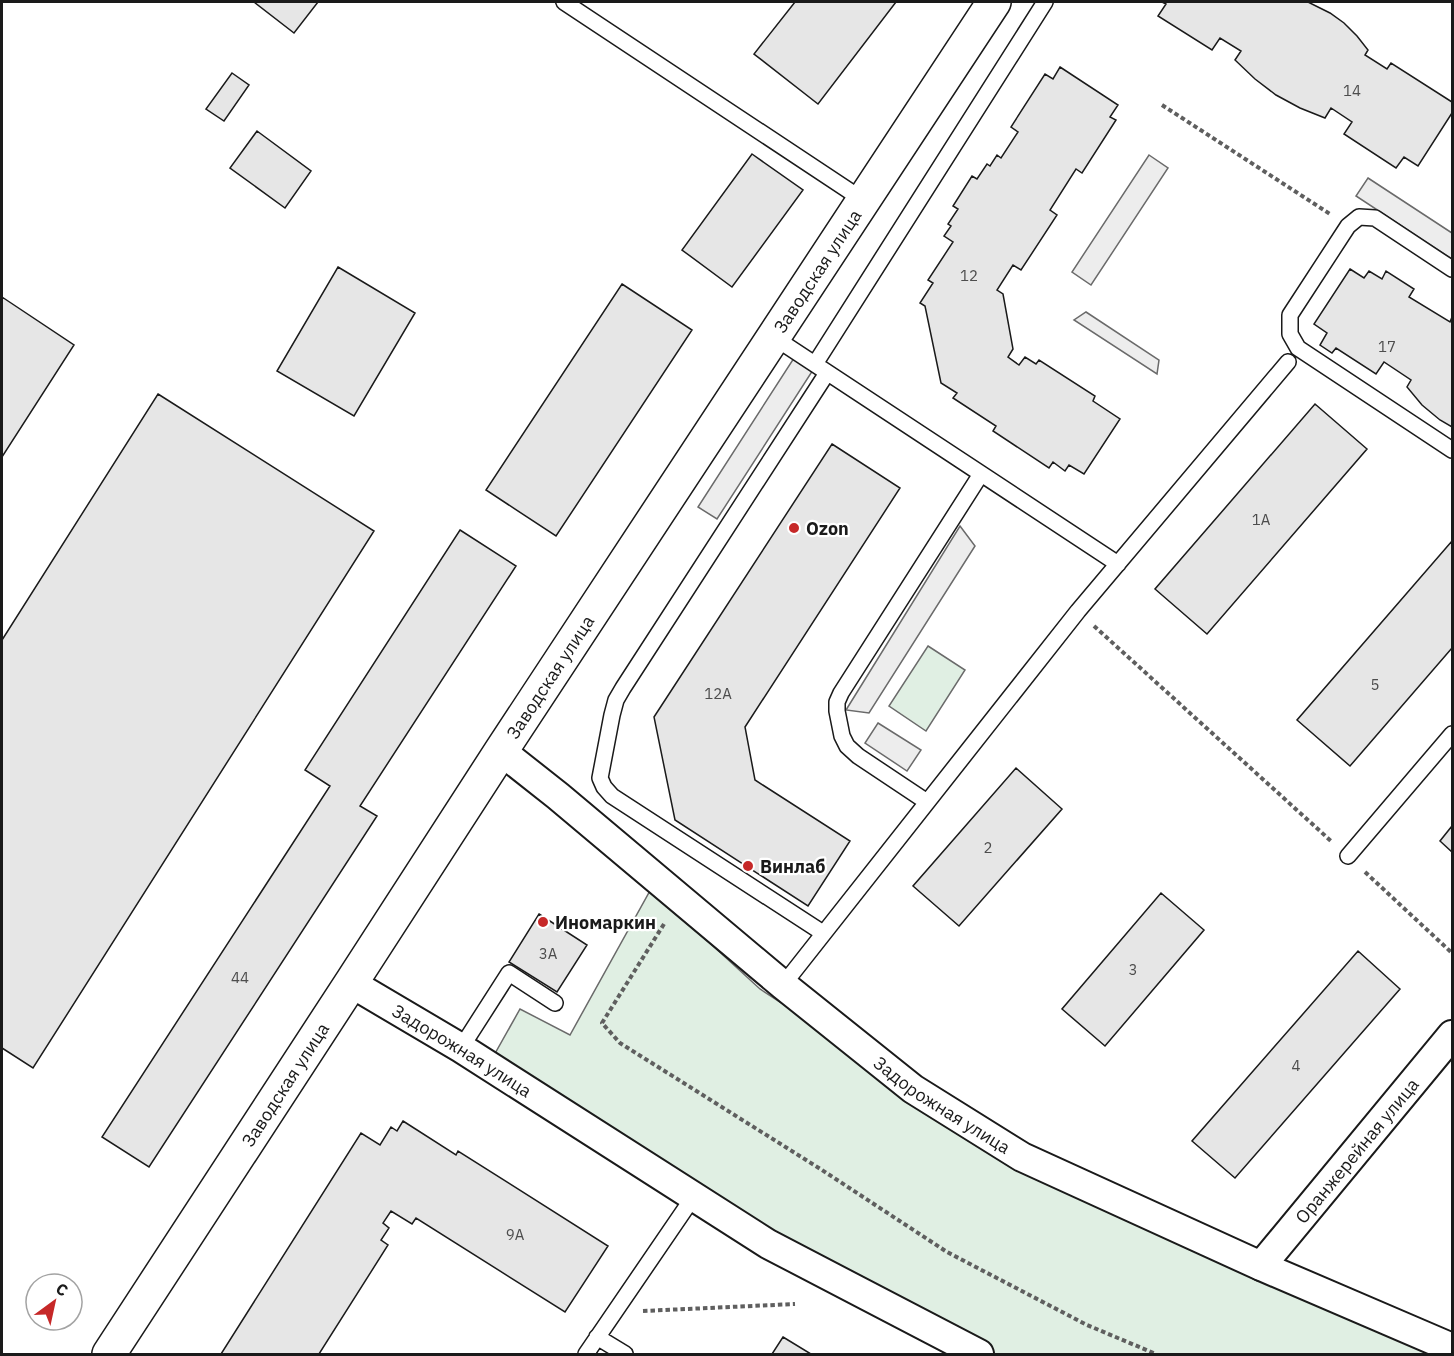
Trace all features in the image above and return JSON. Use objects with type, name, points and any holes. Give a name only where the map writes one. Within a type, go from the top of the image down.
[{"type":"street","name":"Заводская улица","points":[[109,1354],[772,336],[994,2]]},
{"type":"street","name":"Задорожная улица","points":[[501,751],[783,985],[913,1089],[1022,1157],[1261,1266],[1452,1348]]},
{"type":"street","name":"Задорожная улица","points":[[351,983],[461,1048],[768,1244],[979,1354]]},
{"type":"street","name":"Оранжерейная улица","points":[[1261,1266],[1452,1035]]},
{"type":"lane","points":[[564,2],[863,200]]},
{"type":"lane","points":[[824,933],[612,796],[600,778],[612,715],[616,700],[623,688],[1045,2]]},
{"type":"lane","points":[[1452,269],[1375,218],[1359,217],[1348,226],[1290,315],[1290,334],[1298,348],[1452,450]]},
{"type":"lane","points":[[772,336],[1118,564]]},
{"type":"lane","points":[[783,985],[1078,611],[1288,362]]},
{"type":"lane","points":[[927,802],[858,756],[847,746],[842,736],[837,702],[981,474]]},
{"type":"lane","points":[[1348,856],[1452,734]]},
{"type":"lane","points":[[461,1048],[508,973],[555,1003]]},
{"type":"lane","points":[[586,1354],[694,1196]]},
{"type":"lane","points":[[597,1337],[625,1354]]},
{"type":"path","points":[[1162,105],[1348,226]]},
{"type":"path","points":[[1078,611],[1452,953]]},
{"type":"path","points":[[680,898],[602,1023],[620,1043],[947,1252],[1087,1325],[1156,1354]]},
{"type":"path","points":[[615,1312],[795,1304]]},
{"type":"green space","points":[[928,646],[965,670],[926,731],[889,706]]},
{"type":"green space","points":[[651,889],[760,989],[913,1089],[1452,1354],[979,1354],[488,1066],[520,1009],[570,1035]]},
{"type":"shaded area","points":[[1149,155],[1168,168],[1091,285],[1072,272]]},
{"type":"shaded area","points":[[1368,178],[1452,233],[1452,259],[1356,196]]},
{"type":"shaded area","points":[[1086,312],[1159,360],[1157,374],[1074,320]]},
{"type":"shaded area","points":[[794,358],[813,370],[717,519],[698,507]]},
{"type":"shaded area","points":[[960,526],[975,546],[869,713],[846,710]]},
{"type":"shaded area","points":[[878,723],[921,750],[907,771],[865,743]]},
{"type":"building","points":[[254,2],[318,2],[294,33]]},
{"type":"building","points":[[795,2],[896,2],[818,104],[754,54]]},
{"type":"building","points":[[1162,2],[1308,2],[1344,23],[1368,50],[1365,55],[1387,69],[1391,63],[1452,102],[1452,113],[1418,166],[1404,157],[1396,168],[1344,134],[1352,122],[1331,108],[1325,118],[1300,108],[1276,95],[1235,60],[1241,51],[1220,38],[1212,50],[1158,16],[1166,4]]},
{"type":"building","points":[[1060,67],[1118,105],[1110,117],[1116,120],[1082,173],[1076,169],[1050,210],[1057,215],[1021,270],[1013,265],[997,290],[1003,294],[1013,349],[1008,357],[1019,365],[1025,357],[1036,364],[1039,360],[1095,396],[1093,401],[1120,419],[1084,474],[1069,465],[1065,471],[1053,462],[1049,468],[993,431],[996,426],[953,398],[957,393],[941,383],[925,306],[920,303],[933,283],[928,280],[953,242],[944,236],[951,226],[948,224],[958,209],[953,206],[972,176],[977,179],[987,164],[990,166],[997,155],[1001,158],[1018,132],[1011,127],[1045,74],[1053,79]]},
{"type":"building","points":[[232,73],[249,85],[224,121],[206,109]]},
{"type":"building","points":[[257,131],[311,171],[285,208],[230,168]]},
{"type":"building","points":[[752,154],[803,190],[732,287],[682,250]]},
{"type":"building","points":[[338,267],[415,313],[354,416],[277,371]]},
{"type":"building","points":[[1350,269],[1364,278],[1369,271],[1382,279],[1386,271],[1414,289],[1409,297],[1450,322],[1452,317],[1452,427],[1422,405],[1407,387],[1411,380],[1384,362],[1376,374],[1336,348],[1332,353],[1320,345],[1327,333],[1314,324]]},
{"type":"building","points":[[622,284],[692,330],[556,536],[486,490]]},
{"type":"building","points":[[2,297],[74,345],[2,457]]},
{"type":"building","points":[[158,394],[374,531],[33,1068],[2,1048],[2,640]]},
{"type":"building","points":[[1315,404],[1367,449],[1207,634],[1155,589]]},
{"type":"building","points":[[832,444],[900,488],[745,727],[755,780],[850,841],[808,906],[675,820],[654,717]]},
{"type":"building","points":[[460,530],[516,566],[360,806],[377,816],[149,1167],[102,1137],[330,786],[305,770]]},
{"type":"building","points":[[1452,541],[1452,648],[1350,766],[1297,720]]},
{"type":"building","points":[[1016,768],[1062,809],[959,926],[913,886]]},
{"type":"building","points":[[1452,826],[1452,852],[1440,841]]},
{"type":"building","points":[[1161,893],[1204,930],[1105,1046],[1062,1009]]},
{"type":"building","points":[[539,914],[587,945],[557,992],[509,962]]},
{"type":"building","points":[[1358,951],[1400,989],[1235,1178],[1192,1141]]},
{"type":"building","points":[[403,1121],[456,1155],[458,1151],[608,1246],[565,1312],[416,1218],[412,1224],[391,1211],[383,1223],[389,1228],[381,1240],[388,1245],[319,1354],[221,1354],[361,1133],[380,1145],[391,1127],[397,1131]]},
{"type":"building","points":[[783,1337],[811,1354],[772,1354]]},
{"type":"place","name":"Ozon","points":[[794,528]]},
{"type":"place","name":"Винлаб","points":[[748,866]]},
{"type":"place","name":"Иномаркин","points":[[543,922]]}]
